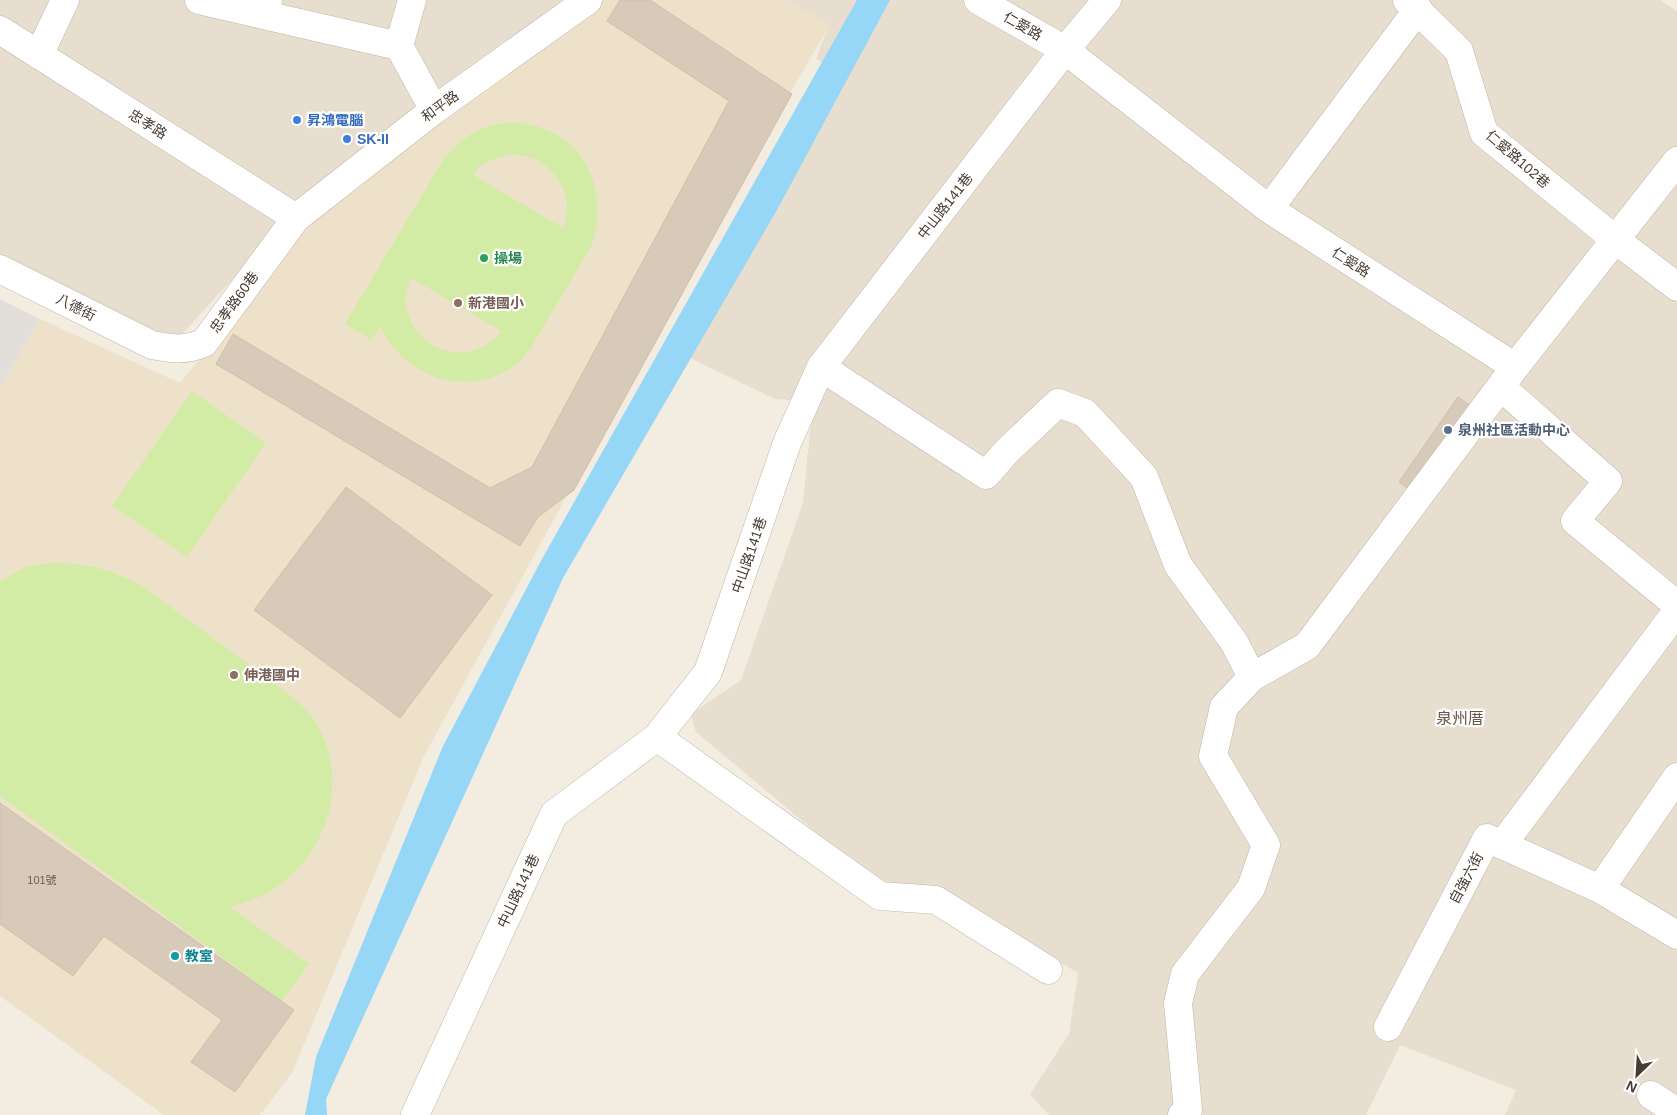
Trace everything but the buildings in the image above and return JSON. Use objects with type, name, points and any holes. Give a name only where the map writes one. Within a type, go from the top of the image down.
[{"type":"street","points":[[39,55],[65,0]]},
{"type":"street","points":[[199,0],[266,7],[399,46]]},
{"type":"street","points":[[412,0],[399,46],[434,110]]},
{"type":"street","name":"和平路","points":[[296,218],[434,110],[588,0]]},
{"type":"street","name":"仁愛路","points":[[978,0],[1065,50],[1269,209],[1508,377],[1608,481],[1576,521],[1677,604]]},
{"type":"street","name":"中山路141巷","points":[[415,1115],[554,814],[657,738],[708,672],[787,443],[821,367],[1065,50],[1107,0]]},
{"type":"street","name":"仁愛路102巷","points":[[1269,209],[1412,4],[1459,51],[1484,133],[1677,287]]},
{"type":"street","name":"忠孝路","points":[[0,30],[296,218]]},
{"type":"street","points":[[1182,1115],[1188,1110],[1178,1003],[1185,974],[1251,888],[1266,845],[1213,756],[1224,707],[1252,677],[1307,646],[1508,377],[1677,161]]},
{"type":"street","name":"忠孝路60巷","points":[[152,345],[188,349],[204,343],[296,218]]},
{"type":"street","name":"八德街","points":[[0,269],[152,345]]},
{"type":"street","points":[[821,367],[986,476],[1008,450],[1058,403],[1085,413],[1144,476],[1178,565],[1234,642],[1252,677]]},
{"type":"street","points":[[1502,846],[1677,611]]},
{"type":"street","points":[[657,738],[880,896],[936,900],[1048,970]]},
{"type":"street","points":[[1600,889],[1677,777]]},
{"type":"street","name":"自強六街","points":[[1388,1027],[1487,838],[1600,889],[1677,934]]},
{"type":"street","points":[[1651,1095],[1677,1112]]},
{"type":"shaded area","points":[[0,0],[565,0],[247,263],[173,344],[0,257]]},
{"type":"shaded area","points":[[603,0],[787,0],[830,25],[757,149],[424,756],[292,1073],[260,1115],[164,1115],[0,996],[0,387],[40,319],[180,383],[309,223]]},
{"type":"shaded area","points":[[787,0],[1661,0],[1677,11],[1677,1115],[1505,1115],[1516,1090],[1400,1045],[1366,1115],[1049,1115],[1030,1094],[1069,1034],[1078,973],[951,898],[874,881],[696,732],[691,714],[741,680],[803,503],[813,402],[775,399],[690,358],[847,76],[816,59],[829,25]]},
{"type":"shaded area","points":[[0,299],[40,319],[0,387]]},
{"type":"green space","points":[[512,122],[538,127],[559,136],[573,147],[584,160],[596,192],[598,209],[596,227],[592,245],[531,348],[523,358],[510,369],[488,379],[469,382],[451,381],[417,368],[390,343],[380,327],[371,340],[345,324],[444,158],[459,143],[474,132],[501,123]],"holes":[[[509,155],[530,157],[542,163],[555,176],[564,192],[566,201],[567,210],[563,228],[473,175],[484,164]],[[411,278],[501,331],[485,346],[467,352],[449,351],[432,345],[418,333],[409,317],[406,298]]]},
{"type":"green space","points":[[192,391],[266,443],[187,557],[112,506]]},
{"type":"green space","points":[[49,563],[86,565],[118,574],[141,585],[286,692],[310,715],[325,741],[331,765],[332,790],[328,814],[319,838],[306,859],[289,877],[269,892],[255,899],[230,907],[309,964],[282,1001],[0,796],[0,581],[26,567]]},
{"type":"water","points":[[857,0],[890,0],[777,210],[563,578],[326,1099],[327,1115],[305,1115],[316,1057],[443,746],[542,559]]},
{"type":"place","name":"昇鴻電腦","points":[[297,120]]},
{"type":"place","name":"SK-II","points":[[347,139]]},
{"type":"place","name":"操場","points":[[484,258]]},
{"type":"place","name":"新港國小","points":[[458,303]]},
{"type":"place","name":"泉州社區活動中心","points":[[1448,430]]},
{"type":"place","name":"伸港國中","points":[[234,675]]},
{"type":"place","name":"教室","points":[[175,956]]},
{"type":"district","name":"泉州厝","points":[[1460,718]]}]
